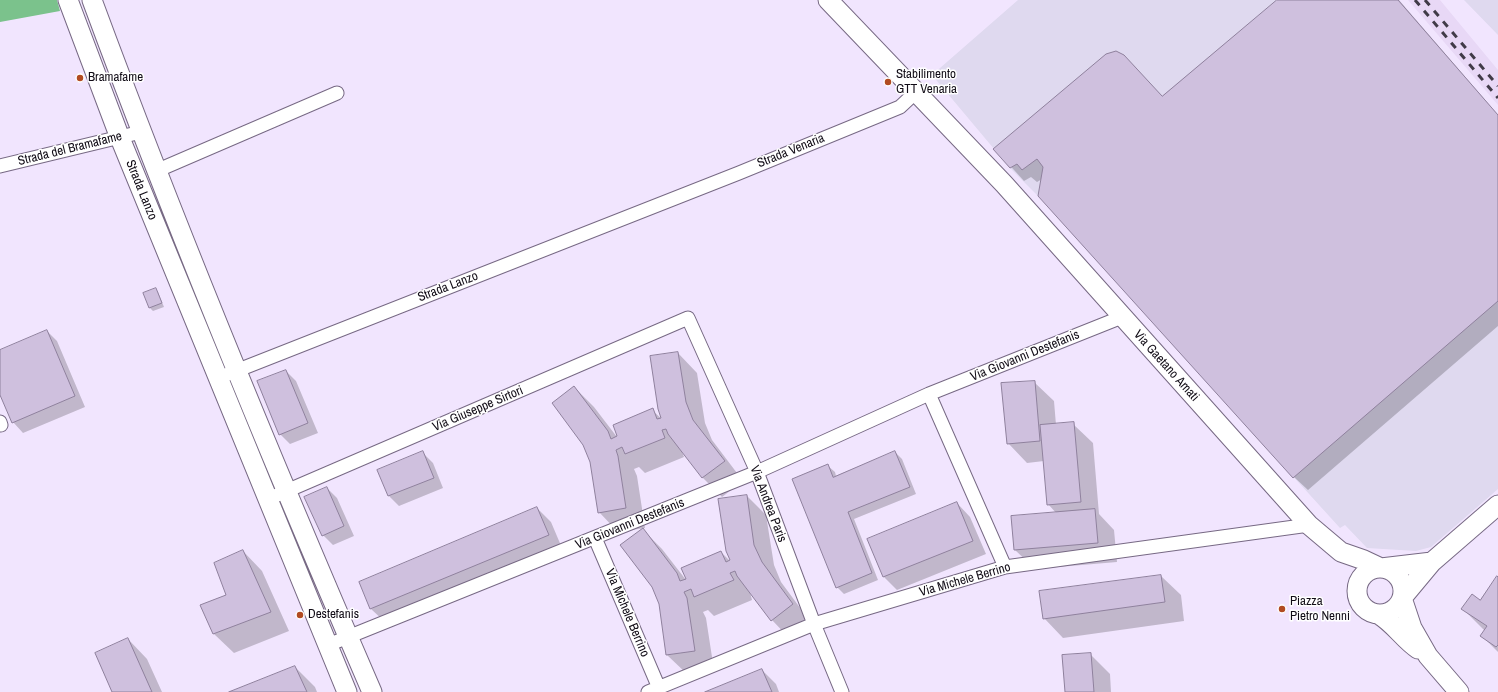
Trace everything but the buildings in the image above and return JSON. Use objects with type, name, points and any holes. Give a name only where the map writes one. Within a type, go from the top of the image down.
[{"type":"street","name":"Strada Lanzo","points":[[68,0],[120,138],[347,692]]},
{"type":"street","name":"Strada Lanzo","points":[[92,0],[141,132],[236,370],[372,692]]},
{"type":"street","points":[[828,0],[916,92]]},
{"type":"street","name":"Via Gaetano Amati","points":[[916,92],[996,176],[1309,525],[1341,552],[1381,568]]},
{"type":"street","name":"Strada Venaria","points":[[661,203],[900,107],[916,92]]},
{"type":"street","name":"Strada Lanzo","points":[[156,170],[337,94]]},
{"type":"street","name":"Strada del Bramafame","points":[[0,166],[141,132]]},
{"type":"street","name":"Strada Lanzo","points":[[218,378],[661,203]]},
{"type":"street","name":"Via Giovanni Destefanis","points":[[328,645],[757,472],[929,394],[1122,317]]},
{"type":"street","name":"Via Andrea Paris","points":[[688,318],[757,472],[814,624],[842,692]]},
{"type":"street","name":"Via Giuseppe Sirtori","points":[[268,499],[688,318]]},
{"type":"street","points":[[929,394],[1005,567]]},
{"type":"street","points":[[1378,614],[1393,610],[1432,562],[1498,505]]},
{"type":"street","name":"Via Michele Berrino","points":[[594,538],[654,690],[814,624],[1005,567],[1309,525]]},
{"type":"street","name":"Via Gaetano Amati","points":[[1341,552],[1358,584]]},
{"type":"street","points":[[1428,656],[1411,644],[1387,620],[1364,608],[1359,602],[1357,594],[1360,579],[1365,573],[1371,570],[1432,562]]},
{"type":"street","points":[[1381,568],[1393,572],[1398,577],[1402,584],[1402,598],[1412,628],[1428,656],[1459,692]]},
{"type":"shaded area","name":"Stabilimento GTT Venaria","points":[[1018,0],[1396,0],[1498,116],[1498,489],[1431,547],[1416,551],[1367,548],[1345,525],[1340,528],[1038,196],[1010,168],[932,75]]},
{"type":"shaded area","points":[[1408,0],[1440,0],[1498,70],[1498,105]]},
{"type":"shaded area","points":[[1464,0],[1498,0],[1498,35]]},
{"type":"green space","points":[[0,0],[57,0],[60,11],[0,22]]},
{"type":"railway","points":[[1415,0],[1498,98]]},
{"type":"railway","points":[[1425,0],[1498,86]]},
{"type":"place","name":"Bramafame","points":[[80,78]]},
{"type":"place","name":"Stabilimento GTT Venaria","points":[[888,82]]},
{"type":"place","name":"Piazza Pietro Nenni","points":[[1282,609]]},
{"type":"place","name":"Destefanis","points":[[300,615]]}]
